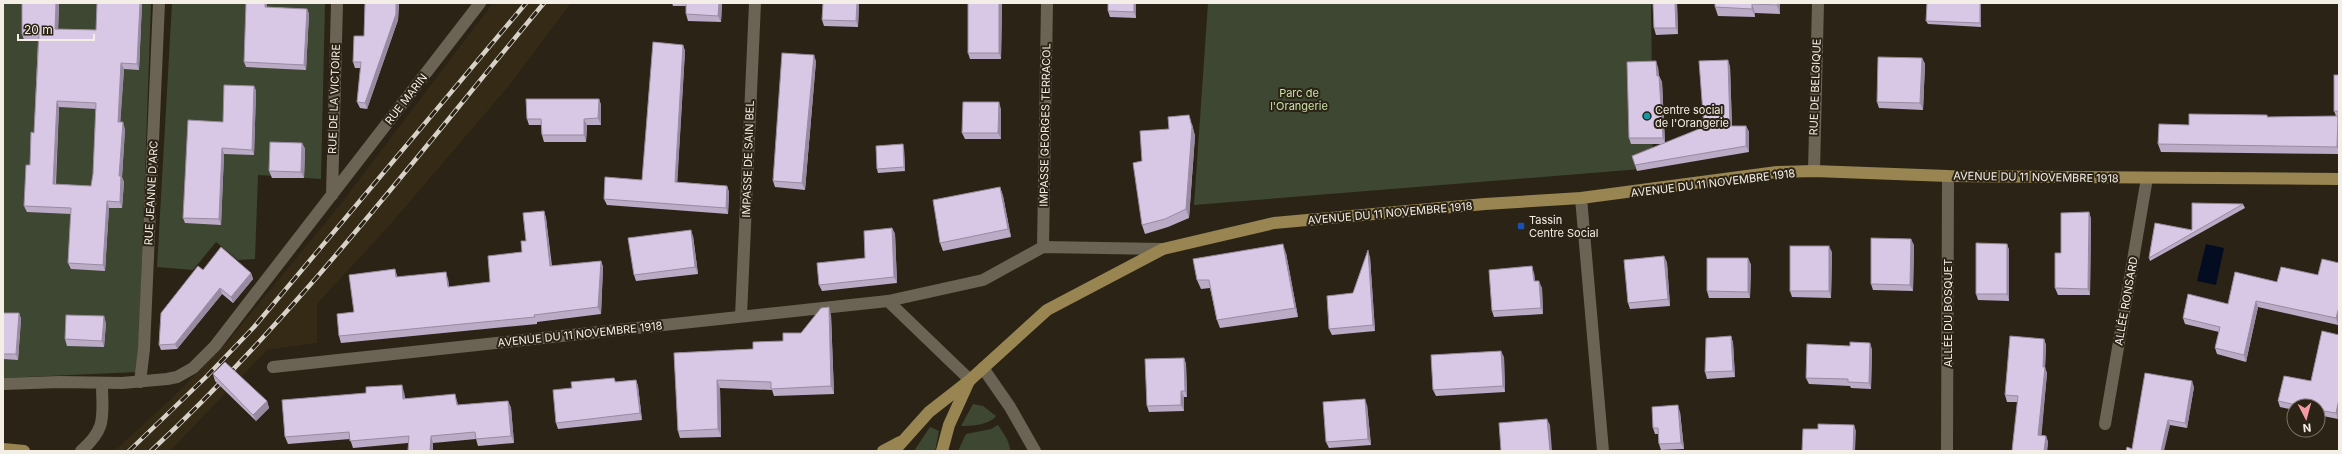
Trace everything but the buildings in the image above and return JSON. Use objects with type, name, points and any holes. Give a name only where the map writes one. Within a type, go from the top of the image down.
[{"type":"main road","name":"AVENUE DU 11 NOVEMBRE 1918","points":[[883,451],[897,446],[929,412],[970,380],[1048,310],[1163,248],[1274,223],[1485,204],[1581,198],[1777,172],[1814,171],[1948,176],[2339,179]]},
{"type":"main road","name":"AVENUE DU 11 NOVEMBRE 1918","points":[[942,451],[949,425],[970,380]]},
{"type":"main road","points":[[3,449],[24,451]]},
{"type":"street","name":"RUE JEANNE D'ARC","points":[[140,382],[144,349],[154,147],[159,3]]},
{"type":"street","name":"RUE DE LA VICTOIRE","points":[[332,195],[337,3]]},
{"type":"street","name":"RUE MARIN","points":[[140,382],[177,377],[193,368],[215,346],[480,3]]},
{"type":"street","name":"IMPASSE DE SAIN BEL","points":[[741,316],[754,3]]},
{"type":"street","name":"IMPASSE GEORGES TERRACOL","points":[[1043,247],[1047,3]]},
{"type":"street","name":"RUE DE BELGIQUE","points":[[1814,171],[1818,3]]},
{"type":"street","name":"ALLÉE DU BOSQUET","points":[[1947,451],[1948,176]]},
{"type":"street","name":"ALLÉE RONSARD","points":[[2105,424],[2147,178]]},
{"type":"street","points":[[1581,198],[1603,451]]},
{"type":"street","name":"AVENUE DU 11 NOVEMBRE 1918","points":[[273,367],[888,301],[983,280],[1043,247],[1163,248]]},
{"type":"street","points":[[888,301],[970,380]]},
{"type":"street","points":[[983,368],[1010,408],[1035,451]]},
{"type":"street","points":[[3,384],[140,382]]},
{"type":"street","points":[[81,451],[98,433],[103,418],[102,383]]},
{"type":"shaded area","points":[[493,3],[571,3],[511,83],[390,225],[317,304],[317,343],[267,350],[170,451],[114,451],[170,400],[229,340],[339,206]]},
{"type":"green space","points":[[3,3],[151,3],[138,372],[3,378]]},
{"type":"green space","points":[[172,3],[325,3],[321,179],[258,175],[255,259],[238,260],[216,242],[193,270],[157,267]]},
{"type":"green space","name":"Parc de l'Orangerie","points":[[1208,3],[1651,3],[1653,168],[1194,205]]},
{"type":"green space","points":[[973,404],[983,406],[996,416],[985,423],[961,426]]},
{"type":"green space","points":[[998,425],[1007,439],[1011,451],[958,451],[966,434],[991,429]]},
{"type":"green space","points":[[930,427],[939,431],[935,451],[914,451]]},
{"type":"water","points":[[2206,244],[2224,248],[2216,285],[2197,281]]},
{"type":"railway","points":[[129,451],[207,376],[254,327],[526,3]]},
{"type":"railway","points":[[151,451],[205,399],[306,290],[355,233],[544,3]]},
{"type":"place","name":"Centre social de l'Orangerie","points":[[1647,116]]},
{"type":"place","name":"Tassin Centre Social","points":[[1521,226]]}]
